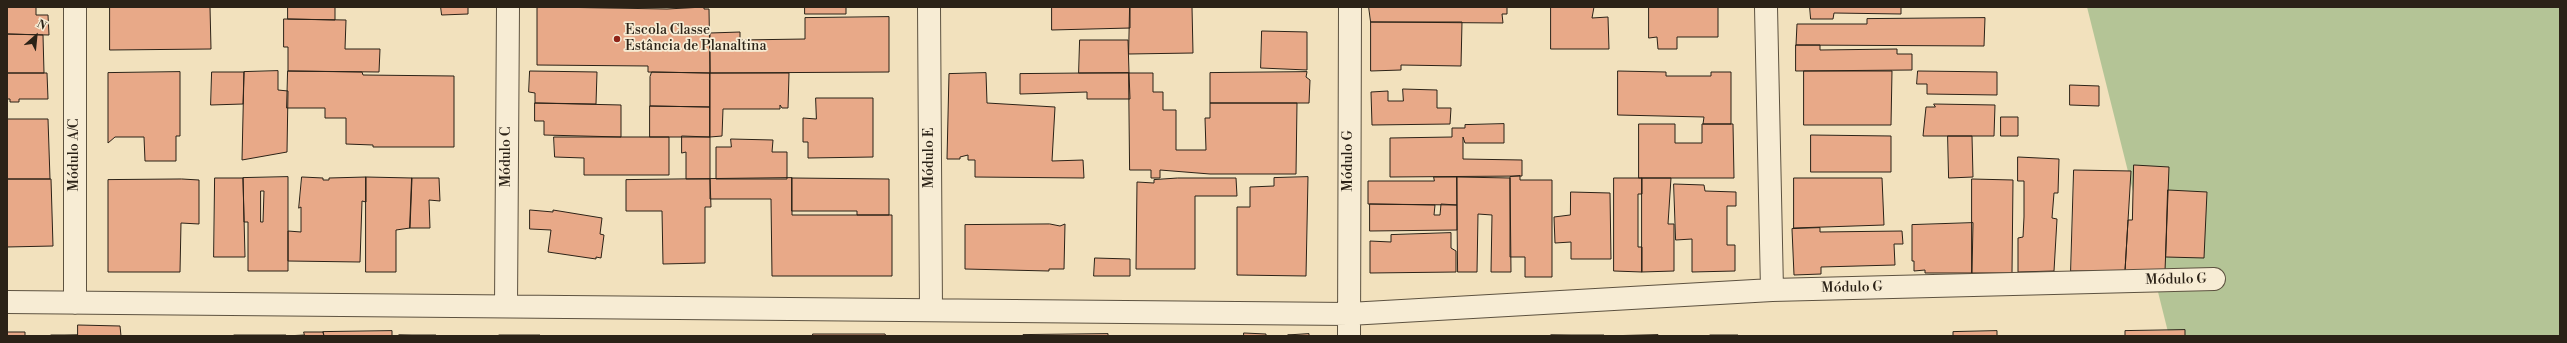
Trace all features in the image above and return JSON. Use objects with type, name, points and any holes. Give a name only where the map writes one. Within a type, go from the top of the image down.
[{"type":"street","name":"Módulo A/C","points":[[75,7],[75,303]]},
{"type":"street","name":"Módulo C","points":[[506,306],[508,7]]},
{"type":"street","name":"Módulo E","points":[[929,7],[931,310]]},
{"type":"street","name":"Módulo G","points":[[1349,336],[1350,7]]},
{"type":"street","points":[[1766,7],[1772,290]]},
{"type":"street","name":"Módulo G","points":[[7,302],[1349,314],[1772,290],[2214,279]]},
{"type":"green space","points":[[2087,7],[2560,7],[2560,336],[2169,336]]},
{"type":"building","points":[[7,7],[36,7],[36,15],[48,15],[49,35],[7,34]]},
{"type":"building","points":[[110,7],[210,7],[211,49],[110,50]]},
{"type":"building","points":[[288,7],[335,7],[335,20],[288,19]]},
{"type":"building","points":[[441,7],[468,7],[468,14],[442,15]]},
{"type":"building","name":"Escola Classe Estância de Planaltina","points":[[704,7],[704,9],[709,9],[710,73],[648,72],[648,66],[537,65],[537,8],[667,9]]},
{"type":"building","points":[[805,7],[846,7],[846,14],[805,14]]},
{"type":"building","points":[[1052,7],[1130,7],[1130,28],[1052,30]]},
{"type":"building","points":[[1130,7],[1192,7],[1193,53],[1129,54]]},
{"type":"building","points":[[1369,7],[1507,7],[1507,14],[1502,14],[1503,23],[1371,22]]},
{"type":"building","points":[[1551,7],[1594,7],[1592,18],[1608,17],[1609,49],[1551,49]]},
{"type":"building","points":[[1649,7],[1718,7],[1718,37],[1677,37],[1677,49],[1658,49],[1657,37],[1649,38]]},
{"type":"building","points":[[1810,7],[1901,7],[1901,14],[1834,13],[1833,19],[1811,19]]},
{"type":"building","points":[[889,17],[889,72],[710,73],[710,33],[740,32],[740,40],[805,39],[805,18]]},
{"type":"building","points":[[1985,18],[1984,46],[1796,45],[1797,24],[1867,24],[1867,19]]},
{"type":"building","points":[[284,19],[346,20],[345,49],[380,49],[379,72],[288,71],[288,47],[284,47]]},
{"type":"building","points":[[1371,22],[1462,22],[1461,66],[1401,65],[1401,70],[1371,71]]},
{"type":"building","points":[[1262,31],[1307,32],[1307,70],[1261,68]]},
{"type":"building","points":[[7,34],[43,35],[44,73],[7,73]]},
{"type":"building","points":[[1080,40],[1128,40],[1129,73],[1079,73]]},
{"type":"building","points":[[1796,45],[1820,45],[1820,50],[1897,49],[1897,54],[1912,54],[1912,70],[1796,71]]},
{"type":"building","points":[[278,71],[278,90],[288,91],[287,152],[242,160],[244,72]]},
{"type":"building","points":[[288,71],[362,72],[363,75],[454,76],[454,147],[373,147],[373,145],[346,144],[346,118],[325,118],[325,108],[287,108]]},
{"type":"building","points":[[530,71],[597,72],[596,104],[535,103],[535,93],[529,92]]},
{"type":"building","points":[[1618,71],[1666,72],[1666,76],[1711,76],[1711,72],[1731,72],[1731,124],[1703,124],[1704,117],[1618,115]]},
{"type":"building","points":[[1804,71],[1892,71],[1891,125],[1804,125]]},
{"type":"building","points":[[1918,71],[1997,72],[1997,95],[1927,94],[1927,84],[1917,84]]},
{"type":"building","points":[[180,72],[180,136],[176,136],[176,161],[145,161],[144,137],[115,137],[108,143],[108,73]]},
{"type":"building","points":[[212,72],[244,72],[243,104],[211,105]]},
{"type":"building","points":[[652,72],[710,73],[710,107],[650,106],[650,77]]},
{"type":"building","points":[[1307,72],[1306,77],[1310,80],[1309,103],[1210,103],[1210,73]]},
{"type":"building","points":[[7,73],[47,73],[48,99],[19,99],[19,102],[10,102],[10,99],[7,99]]},
{"type":"building","points":[[710,73],[789,73],[788,108],[782,108],[780,105],[780,109],[723,109],[722,136],[710,137]]},
{"type":"building","points":[[986,73],[987,103],[1055,107],[1052,161],[1083,160],[1084,178],[975,177],[975,160],[968,160],[968,155],[960,157],[960,159],[947,159],[949,74]]},
{"type":"building","points":[[1129,73],[1153,73],[1153,92],[1163,92],[1163,110],[1176,110],[1176,150],[1206,150],[1205,118],[1210,118],[1210,103],[1297,103],[1296,174],[1210,174],[1160,170],[1160,178],[1151,178],[1151,170],[1130,170]]},
{"type":"building","points":[[1129,73],[1130,99],[1087,99],[1087,92],[1020,94],[1020,74]]},
{"type":"building","points":[[2070,85],[2099,86],[2099,106],[2070,105]]},
{"type":"building","points":[[1403,89],[1437,90],[1437,108],[1451,108],[1450,124],[1372,125],[1371,92],[1388,91],[1388,101],[1403,101]]},
{"type":"building","points":[[816,98],[873,98],[873,157],[808,158],[808,142],[803,142],[803,118],[816,119]]},
{"type":"building","points":[[535,103],[621,105],[621,137],[544,135],[544,121],[535,121]]},
{"type":"building","points":[[1934,104],[1995,105],[1994,136],[1923,136],[1926,107],[1935,107]]},
{"type":"building","points":[[650,106],[710,107],[710,137],[650,137]]},
{"type":"building","points":[[2001,117],[2018,117],[2018,136],[2001,136]]},
{"type":"building","points":[[7,119],[48,119],[50,179],[7,179]]},
{"type":"building","points":[[1504,124],[1504,143],[1465,143],[1463,137],[1463,159],[1522,160],[1522,176],[1390,177],[1390,138],[1452,137],[1452,128],[1465,128],[1465,125]]},
{"type":"building","points":[[1639,124],[1675,124],[1675,143],[1702,143],[1702,124],[1733,124],[1734,178],[1639,178]]},
{"type":"building","points":[[1811,135],[1891,136],[1891,172],[1811,172]]},
{"type":"building","points":[[682,136],[710,137],[710,179],[686,179],[686,152],[682,153]]},
{"type":"building","points":[[1948,136],[1972,136],[1973,177],[1949,178]]},
{"type":"building","points":[[554,137],[669,137],[669,175],[584,175],[584,158],[555,157]]},
{"type":"building","points":[[731,139],[773,140],[772,152],[787,152],[787,179],[716,179],[716,147],[731,147]]},
{"type":"building","points":[[2018,157],[2059,159],[2058,193],[2054,193],[2052,218],[2057,219],[2054,271],[2018,272],[2018,238],[2023,237],[2024,181],[2018,181]]},
{"type":"building","points":[[2134,165],[2169,167],[2165,271],[2125,271],[2128,220],[2132,220]]},
{"type":"building","points":[[2074,170],[2131,171],[2125,271],[2071,271]]},
{"type":"building","points":[[1520,176],[1520,180],[1552,180],[1552,277],[1525,277],[1525,257],[1510,257],[1510,177]]},
{"type":"building","points":[[288,177],[288,271],[248,271],[248,222],[244,222],[243,178]],"holes":[[[261,191],[264,191],[263,222],[261,222]]]},
{"type":"building","points":[[302,177],[323,178],[323,180],[329,180],[329,178],[366,177],[366,202],[362,201],[360,262],[288,261],[288,231],[301,232],[301,207],[299,208]]},
{"type":"building","points":[[366,177],[412,178],[410,228],[396,230],[396,272],[366,272]]},
{"type":"building","points":[[1308,177],[1306,276],[1237,275],[1237,207],[1250,207],[1250,187],[1274,186],[1274,178]]},
{"type":"building","points":[[1434,177],[1457,177],[1457,205],[1368,204],[1368,181],[1434,181]]},
{"type":"building","points":[[1457,177],[1510,178],[1511,272],[1491,272],[1492,215],[1478,214],[1477,272],[1458,272]]},
{"type":"building","points":[[215,178],[243,178],[245,257],[214,257]]},
{"type":"building","points":[[412,178],[439,178],[440,201],[429,200],[430,228],[410,228]]},
{"type":"building","points":[[792,178],[889,179],[889,215],[857,215],[857,211],[792,211]]},
{"type":"building","points":[[792,178],[792,215],[892,215],[892,276],[772,276],[771,199],[710,199],[710,179]]},
{"type":"building","points":[[1178,178],[1236,178],[1237,196],[1195,196],[1195,269],[1136,269],[1137,182],[1154,183],[1154,180]]},
{"type":"building","points":[[1614,178],[1642,178],[1642,194],[1638,194],[1638,247],[1642,247],[1642,272],[1614,271]]},
{"type":"building","points":[[1642,178],[1671,178],[1668,224],[1674,224],[1674,271],[1642,272]]},
{"type":"building","points":[[1794,178],[1882,178],[1884,225],[1794,228]]},
{"type":"building","points":[[7,179],[51,179],[53,246],[7,247]]},
{"type":"building","points":[[710,179],[711,207],[705,207],[705,263],[663,264],[662,211],[626,211],[626,180]]},
{"type":"building","points":[[1972,179],[2013,180],[2012,273],[1972,273]]},
{"type":"building","points":[[108,180],[199,180],[199,224],[181,223],[180,272],[108,272]]},
{"type":"building","points":[[1674,184],[1704,185],[1705,191],[1736,192],[1736,206],[1727,206],[1727,245],[1735,245],[1735,271],[1692,272],[1692,239],[1676,240]]},
{"type":"building","points":[[2168,190],[2207,192],[2204,258],[2166,257]]},
{"type":"building","points":[[1571,192],[1610,193],[1611,259],[1571,259],[1571,242],[1555,243],[1554,217],[1570,215]]},
{"type":"building","points":[[1370,204],[1435,205],[1434,215],[1440,215],[1441,204],[1457,205],[1457,230],[1370,231]]},
{"type":"building","points":[[530,210],[553,212],[553,210],[602,218],[600,234],[604,235],[601,258],[596,257],[596,259],[548,252],[551,230],[530,229]]},
{"type":"building","points":[[1973,223],[1972,273],[1925,273],[1925,270],[1914,271],[1914,261],[1912,261],[1912,225]]},
{"type":"building","points":[[1050,224],[1060,226],[1065,224],[1064,269],[1049,269],[1049,271],[965,269],[965,225]]},
{"type":"building","points":[[1820,228],[1820,232],[1902,231],[1903,244],[1894,244],[1895,265],[1821,267],[1821,274],[1794,275],[1792,229]]},
{"type":"building","points":[[1451,233],[1451,248],[1456,251],[1456,272],[1370,273],[1370,241],[1391,242],[1391,235]]},
{"type":"building","points":[[1095,258],[1130,259],[1130,276],[1094,276]]},
{"type":"building","points":[[78,325],[120,326],[121,336],[78,336]]},
{"type":"building","points":[[2185,330],[2185,336],[2125,336],[2125,331]]},
{"type":"building","points":[[392,331],[392,336],[324,336],[323,332]]},
{"type":"building","points":[[1997,331],[1997,336],[1953,336],[1953,332]]},
{"type":"building","points":[[7,332],[25,332],[25,336],[7,336]]},
{"type":"building","points":[[304,332],[323,332],[324,336],[286,336],[304,335]]},
{"type":"building","points":[[1244,333],[1266,334],[1266,336],[1244,336]]},
{"type":"building","points":[[813,334],[885,334],[886,336],[813,336]]},
{"type":"building","points":[[1108,334],[1108,336],[1023,336],[1023,335]]},
{"type":"building","points":[[1309,334],[1309,336],[1288,335]]},
{"type":"building","points":[[51,335],[78,335],[51,336]]},
{"type":"building","points":[[286,335],[286,336],[234,336]]},
{"type":"building","points":[[399,335],[436,335],[436,336]]},
{"type":"building","points":[[540,335],[540,336],[499,336]]},
{"type":"building","points":[[1551,335],[1604,335],[1603,336]]},
{"type":"building","points":[[1658,335],[1658,336],[1604,336]]},
{"type":"building","points":[[1738,335],[1738,336],[1710,336]]},
{"type":"place","name":"Escola Classe Estância de Planaltina","points":[[617,39]]}]
